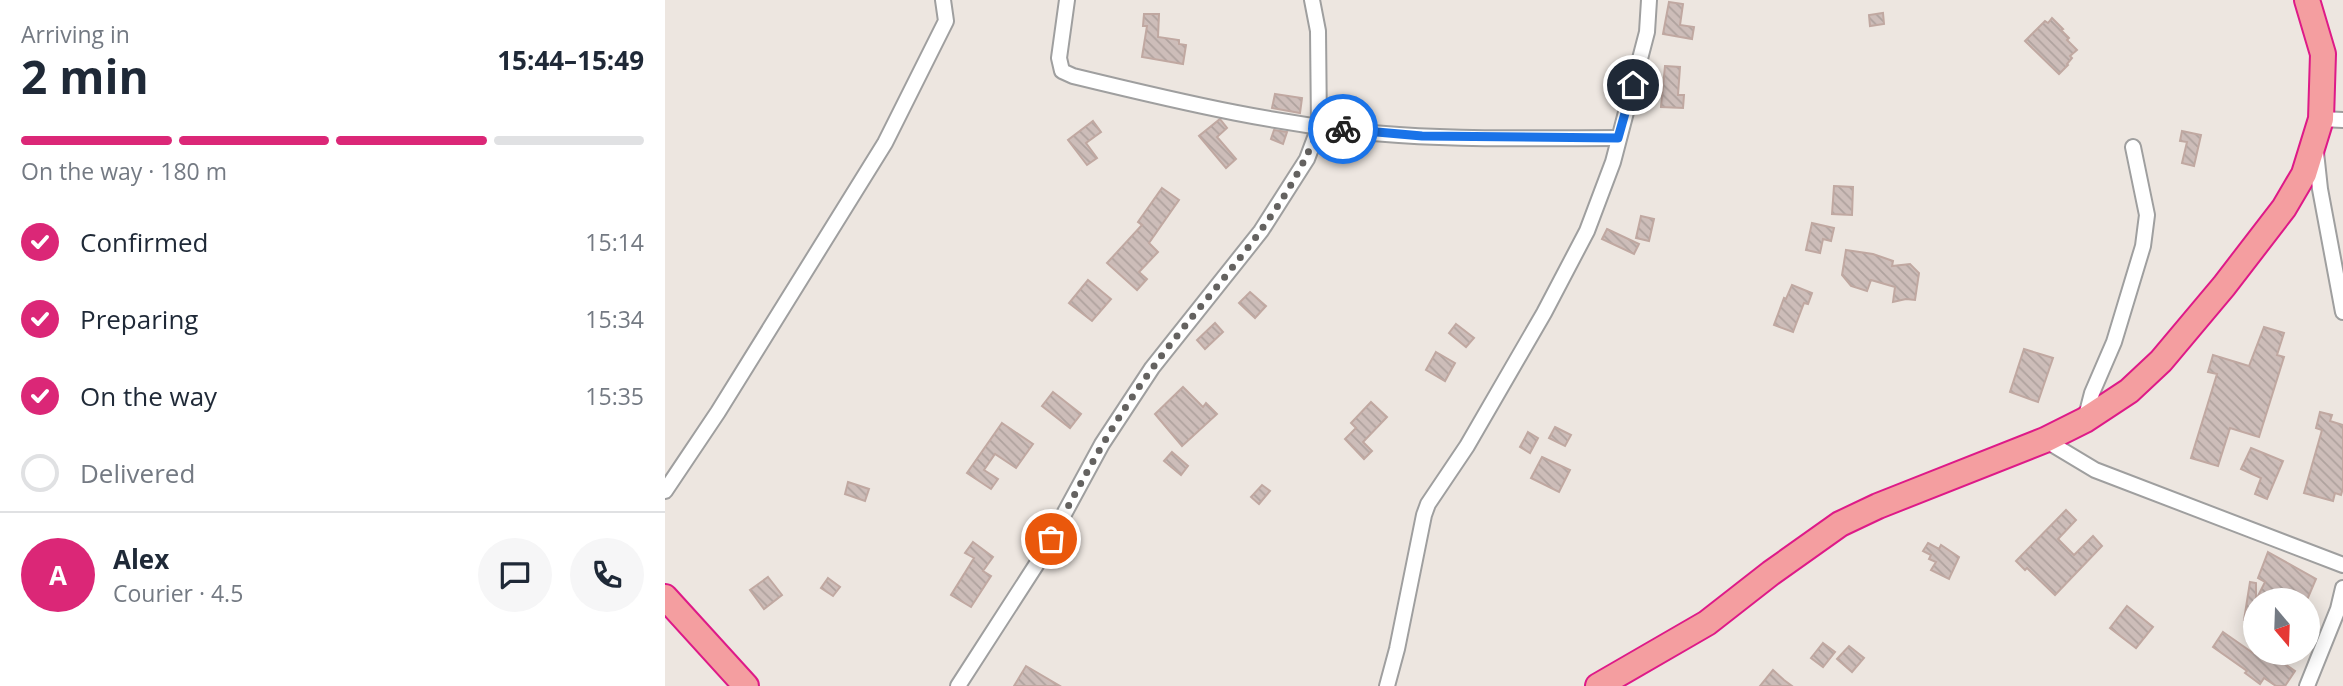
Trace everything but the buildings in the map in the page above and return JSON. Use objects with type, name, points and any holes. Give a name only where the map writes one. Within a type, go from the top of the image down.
[{"type":"highway","points":[[1598,686],[1707,622],[1840,524],[1878,506],[2045,440],[2085,420],[2129,391],[2161,361],[2224,286],[2284,208],[2304,174],[2315,144],[2332,120],[2323,54],[2307,0]]},
{"type":"highway","points":[[665,597],[745,686]]},
{"type":"street","points":[[665,491],[718,412],[885,143],[946,21],[943,0]]},
{"type":"street","points":[[1067,0],[1059,58],[1062,71],[1073,76],[1157,97],[1319,127],[1399,135],[1512,139],[1618,138]]},
{"type":"street","points":[[958,686],[1038,562],[1102,444],[1152,368],[1261,231],[1307,159],[1319,127],[1318,31],[1312,0]]},
{"type":"street","points":[[1387,686],[1424,514],[1538,324],[1587,231],[1613,162],[1647,32],[1649,0]]},
{"type":"street","points":[[2315,144],[2320,189],[2343,312]]},
{"type":"street","points":[[2085,420],[2092,393],[2114,342],[2143,246],[2147,215],[2133,147]]},
{"type":"street","points":[[2045,440],[2095,470],[2343,565]]},
{"type":"street","points":[[2307,686],[2338,609],[2343,588]]},
{"type":"way so far","points":[[1051,539],[1102,444],[1152,368],[1261,231],[1307,159],[1319,127],[1343,129]]},
{"type":"route","points":[[1343,129],[1399,135],[1512,139],[1618,138],[1633,85]]}]
